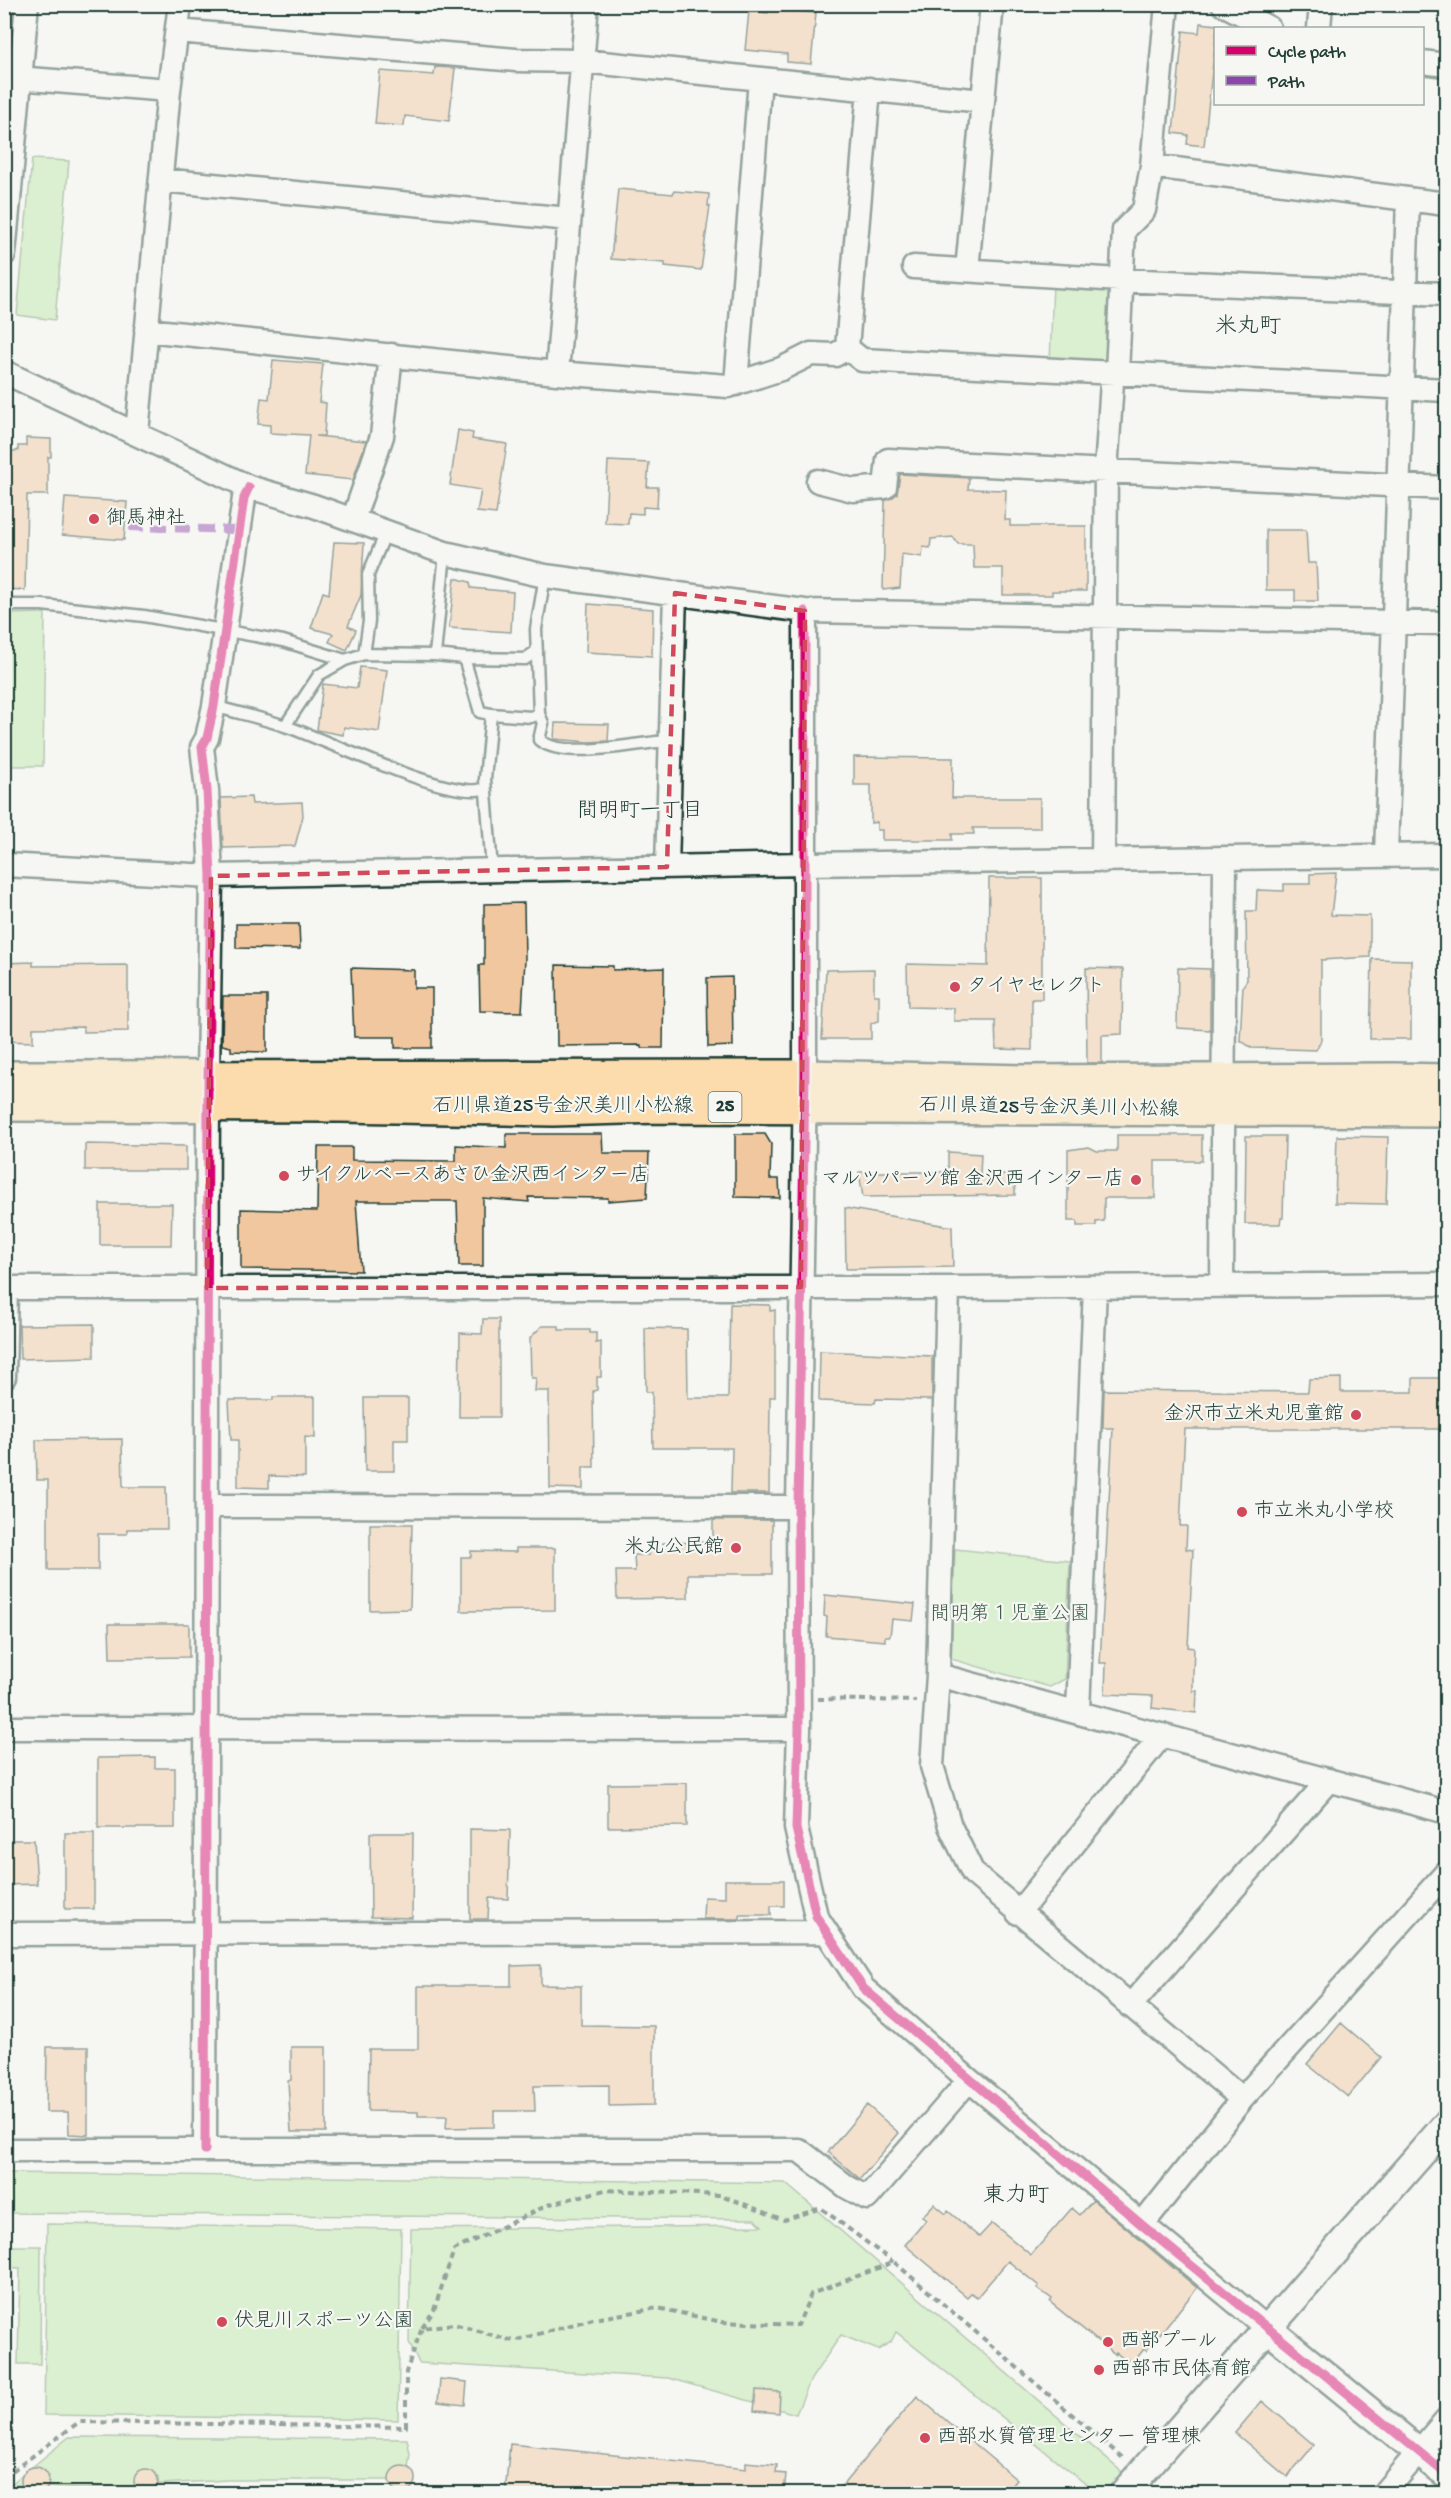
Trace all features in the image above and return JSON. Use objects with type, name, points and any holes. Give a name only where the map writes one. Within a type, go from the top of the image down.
[{"type":"main road","name":"石川県道25号金沢美川小松線","points":[[4,1078],[208,1091],[805,1092],[1025,1082],[1446,1110]]},
{"type":"main road","name":"石川県道25号金沢美川小松線","points":[[1223,1096],[1394,1080],[1446,1081]]},
{"type":"main road","name":"石川県道25号金沢美川小松線","points":[[4,1104],[208,1091]]},
{"type":"street","points":[[4,254],[13,77],[27,4]]},
{"type":"street","points":[[137,433],[169,90],[180,4]]},
{"type":"street","points":[[557,373],[587,4]]},
{"type":"street","points":[[967,270],[992,4]]},
{"type":"street","points":[[1103,861],[1106,471],[1112,382],[1117,372],[1124,230],[1144,210],[1152,166],[1167,4]]},
{"type":"street","points":[[1223,4],[1267,27]]},
{"type":"street","points":[[1319,27],[1321,4]]},
{"type":"street","points":[[177,31],[516,60],[582,61],[983,101]]},
{"type":"street","points":[[1424,62],[1446,65]]},
{"type":"street","points":[[13,77],[169,90]]},
{"type":"street","points":[[736,384],[760,79]]},
{"type":"street","points":[[847,348],[869,89]]},
{"type":"street","points":[[1152,166],[1446,204]]},
{"type":"street","points":[[161,180],[569,219]]},
{"type":"street","points":[[1386,855],[1408,200]]},
{"type":"street","points":[[914,267],[1120,280],[1446,294]]},
{"type":"street","points":[[146,330],[557,373],[728,386],[781,369],[811,354],[835,355],[847,348]]},
{"type":"street","points":[[847,348],[862,360],[1446,390]]},
{"type":"street","points":[[353,520],[382,436],[391,355]]},
{"type":"street","points":[[4,372],[249,487],[353,520],[445,553],[545,576],[805,611],[1446,623]]},
{"type":"street","points":[[818,481],[853,490],[885,487],[888,460],[1446,488]]},
{"type":"street","points":[[205,2150],[207,1288],[211,876],[202,747],[207,738],[214,706],[244,498],[249,487]]},
{"type":"street","points":[[667,867],[675,593]]},
{"type":"street","points":[[805,611],[805,1092],[798,1507],[800,1729],[796,1828],[816,1916],[824,1932],[863,1988],[1142,2225],[1446,2474]]},
{"type":"street","points":[[4,865],[211,876],[805,864],[1446,855]]},
{"type":"street","points":[[1222,1285],[1225,859]]},
{"type":"street","points":[[4,1377],[5,1288],[948,1288],[1446,1284]]},
{"type":"street","points":[[1078,1712],[1095,1287]]},
{"type":"street","points":[[948,1288],[938,1675],[932,1766],[950,1826],[973,1873],[1242,2099]]},
{"type":"street","points":[[207,1506],[798,1507]]},
{"type":"street","points":[[938,1675],[1446,1812]]},
{"type":"street","points":[[4,1728],[800,1729]]},
{"type":"street","points":[[1018,1913],[1162,1735]]},
{"type":"street","points":[[1130,2006],[1329,1780]]},
{"type":"street","points":[[1142,2225],[1242,2099],[1446,1873]]},
{"type":"street","points":[[4,1934],[824,1932]]},
{"type":"street","points":[[4,2150],[799,2150],[847,2187],[867,2198],[969,2080]]},
{"type":"street","points":[[1123,2493],[1446,2125]]},
{"type":"street","points":[[1383,2493],[1446,2420]]},
{"type":"lane","points":[[364,654],[369,621],[368,575],[386,532]]},
{"type":"lane","points":[[435,655],[445,553]]},
{"type":"lane","points":[[545,576],[536,629],[539,714],[543,723],[539,740],[549,747],[604,750],[645,742],[670,741]]},
{"type":"lane","points":[[4,606],[42,605],[122,614],[226,630],[283,641],[345,660]]},
{"type":"lane","points":[[285,726],[319,675],[345,660],[364,654],[525,659],[537,651]]},
{"type":"lane","points":[[464,658],[480,712],[531,717],[539,714]]},
{"type":"lane","points":[[214,706],[285,726],[445,787],[478,791],[485,788]]},
{"type":"lane","points":[[491,714],[485,788],[492,870]]},
{"type":"path","points":[[799,1698],[936,1702]]},
{"type":"path","points":[[4,2477],[79,2422],[406,2427],[406,2372],[422,2328],[434,2310],[454,2250],[550,2204],[605,2190],[721,2195],[784,2220],[821,2208],[894,2262],[1140,2473]]},
{"type":"path","points":[[422,2328],[454,2324],[513,2342],[593,2319],[658,2308],[722,2322],[798,2325],[811,2294],[894,2262]]},
{"type":"highlighted area","points":[[675,593],[805,611],[801,1287],[207,1288],[211,876],[667,867]]},
{"type":"green space","points":[[32,159],[69,161],[55,320],[17,315]]},
{"type":"green space","points":[[1053,282],[1112,290],[1108,360],[1104,366],[1050,363]]},
{"type":"green space","points":[[45,613],[43,766],[5,766],[5,614]]},
{"type":"green space","name":"間明第１児童公園","points":[[955,1549],[1070,1561],[1065,1679],[1050,1687],[951,1659]]},
{"type":"green space","points":[[5,2173],[785,2183],[1123,2473],[1109,2493],[1097,2493],[896,2332],[891,2342],[878,2350],[841,2335],[811,2379],[796,2414],[668,2378],[419,2363],[409,2342],[411,2229],[762,2226],[755,2219],[5,2213]]},
{"type":"green space","name":"伏見川スポーツ公園","points":[[47,2224],[401,2229],[398,2420],[44,2415]]},
{"type":"green space","points":[[5,2246],[41,2246],[40,2364],[18,2364],[20,2268],[5,2267]]},
{"type":"green space","points":[[69,2437],[407,2439],[410,2454],[406,2480],[227,2480],[81,2489],[10,2485]]},
{"type":"building","points":[[769,9],[816,13],[811,64],[787,62],[787,54],[745,50],[749,11],[768,13]]},
{"type":"building","points":[[1200,23],[1217,25],[1214,27],[1214,53],[1204,146],[1187,144],[1188,135],[1173,133],[1183,31],[1199,33]]},
{"type":"building","points":[[435,67],[455,68],[449,121],[405,116],[404,126],[375,124],[380,71],[434,75]]},
{"type":"building","points":[[618,189],[673,194],[674,191],[709,194],[708,206],[710,206],[701,270],[665,266],[665,263],[611,259]]},
{"type":"building","points":[[273,360],[323,364],[319,402],[326,403],[324,436],[316,436],[366,441],[353,480],[305,475],[309,435],[270,433],[270,425],[258,424],[261,398],[269,399]]},
{"type":"building","points":[[458,430],[473,433],[472,439],[507,444],[496,514],[477,512],[481,490],[450,485]]},
{"type":"building","points":[[26,438],[51,439],[51,457],[48,457],[48,495],[27,495],[25,590],[4,589],[4,451],[18,451],[18,446],[26,446]]},
{"type":"building","points":[[608,461],[649,463],[647,487],[658,487],[657,508],[643,507],[643,514],[629,513],[628,524],[605,523]]},
{"type":"building","points":[[900,474],[969,478],[968,489],[1006,490],[1005,520],[1010,520],[1010,526],[1086,526],[1086,591],[1052,591],[1052,595],[1003,595],[1003,568],[974,568],[973,544],[958,544],[953,537],[931,539],[930,548],[923,547],[922,557],[902,554],[900,588],[883,590],[885,501],[897,494]]},
{"type":"building","name":"御馬神社","points":[[65,498],[127,502],[124,540],[62,535]]},
{"type":"building","points":[[1266,530],[1306,530],[1308,563],[1316,563],[1318,601],[1295,601],[1295,590],[1266,590]]},
{"type":"building","points":[[334,542],[364,543],[361,595],[348,626],[356,630],[347,650],[329,642],[333,634],[311,628],[323,592],[329,594]]},
{"type":"building","points":[[455,578],[470,582],[471,588],[513,592],[511,632],[449,628]]},
{"type":"building","points":[[588,604],[653,609],[652,656],[586,652]]},
{"type":"building","points":[[360,667],[387,670],[379,732],[344,727],[343,735],[317,730],[323,684],[357,688]]},
{"type":"building","points":[[555,723],[609,724],[608,741],[554,739]]},
{"type":"building","points":[[854,757],[953,758],[952,798],[1040,798],[1040,828],[973,828],[974,834],[952,834],[952,840],[882,840],[882,830],[877,830],[877,822],[871,823],[871,785],[854,785]]},
{"type":"building","points":[[251,797],[252,804],[302,802],[303,816],[295,846],[223,848],[221,798]]},
{"type":"building","points":[[1336,873],[1331,915],[1370,916],[1370,957],[1321,960],[1321,1040],[1316,1050],[1252,1048],[1240,1040],[1243,986],[1247,980],[1246,911],[1256,911],[1257,890],[1284,891],[1284,884],[1310,884],[1310,874]]},
{"type":"building","points":[[989,878],[1042,878],[1042,999],[1032,999],[1032,1050],[996,1049],[995,1021],[954,1021],[954,1008],[908,1007],[907,964],[988,966]]},
{"type":"building","points":[[524,903],[525,959],[522,1012],[480,1011],[479,965],[484,965],[484,904]]},
{"type":"building","points":[[236,924],[299,924],[300,949],[236,948]]},
{"type":"building","points":[[1372,959],[1411,960],[1411,1039],[1370,1039]]},
{"type":"building","points":[[33,962],[33,966],[128,965],[128,1031],[83,1032],[83,1027],[33,1028],[33,1042],[4,1041],[4,963]]},
{"type":"building","points":[[556,965],[613,966],[613,970],[664,968],[663,1048],[641,1048],[641,1045],[557,1046]]},
{"type":"building","points":[[351,968],[414,970],[414,988],[432,988],[432,1048],[395,1048],[395,1037],[354,1037]]},
{"type":"building","points":[[1086,968],[1123,969],[1122,1034],[1102,1035],[1102,1063],[1087,1063]]},
{"type":"building","points":[[1178,968],[1210,969],[1210,1030],[1177,1028]]},
{"type":"building","points":[[874,969],[874,995],[879,995],[879,1021],[871,1023],[871,1039],[822,1039],[826,970]]},
{"type":"building","points":[[732,977],[733,1046],[708,1047],[707,978]]},
{"type":"building","points":[[223,996],[267,996],[267,1052],[231,1051],[231,1047],[222,1045]]},
{"type":"building","points":[[506,1134],[602,1134],[603,1153],[649,1153],[647,1198],[608,1201],[608,1198],[528,1197],[529,1202],[483,1198],[483,1266],[459,1266],[457,1201],[356,1201],[361,1271],[241,1269],[241,1209],[317,1211],[318,1147],[352,1147],[352,1160],[456,1161],[456,1145],[506,1148]]},
{"type":"building","points":[[735,1134],[765,1134],[771,1144],[770,1179],[779,1179],[780,1198],[735,1197]]},
{"type":"building","points":[[1117,1135],[1202,1135],[1202,1161],[1155,1161],[1155,1198],[1104,1198],[1104,1221],[1096,1222],[1096,1226],[1077,1226],[1077,1221],[1068,1221],[1068,1150],[1089,1147],[1097,1151],[1117,1151]]},
{"type":"building","points":[[1246,1136],[1285,1136],[1283,1218],[1280,1224],[1245,1224]]},
{"type":"building","points":[[1337,1136],[1388,1137],[1386,1204],[1335,1203]]},
{"type":"building","points":[[85,1144],[186,1146],[186,1170],[85,1170]]},
{"type":"building","points":[[948,1152],[981,1154],[980,1175],[1015,1175],[1015,1195],[863,1197],[859,1172],[948,1172]]},
{"type":"building","points":[[100,1204],[172,1204],[171,1245],[100,1245]]},
{"type":"building","points":[[845,1208],[952,1227],[953,1267],[846,1269]]},
{"type":"building","points":[[730,1304],[770,1305],[770,1311],[775,1310],[775,1397],[770,1397],[769,1493],[731,1493],[732,1448],[653,1448],[652,1392],[646,1392],[645,1328],[687,1329],[688,1398],[728,1398]]},
{"type":"building","points":[[483,1319],[499,1319],[499,1417],[459,1417],[460,1333],[482,1334]]},
{"type":"building","points":[[94,1324],[94,1357],[20,1359],[19,1325]]},
{"type":"building","points":[[542,1326],[559,1326],[559,1330],[590,1330],[590,1333],[596,1333],[596,1343],[601,1342],[601,1377],[597,1377],[597,1390],[593,1391],[594,1467],[583,1467],[583,1489],[550,1488],[549,1391],[535,1391],[536,1378],[531,1378],[530,1338]]},
{"type":"building","points":[[820,1351],[932,1356],[932,1400],[876,1399],[875,1403],[819,1401]]},
{"type":"building","points":[[1341,1378],[1341,1392],[1413,1392],[1413,1378],[1446,1378],[1446,1429],[1185,1429],[1180,1526],[1187,1526],[1186,1549],[1193,1550],[1188,1647],[1194,1648],[1193,1691],[1197,1691],[1196,1713],[1152,1708],[1153,1696],[1105,1694],[1106,1663],[1100,1663],[1113,1428],[1103,1428],[1104,1390],[1308,1392],[1309,1379]]},
{"type":"building","points":[[273,1397],[315,1397],[315,1438],[305,1437],[305,1477],[269,1476],[269,1488],[238,1487],[238,1440],[231,1440],[229,1400],[273,1400]]},
{"type":"building","points":[[364,1398],[408,1398],[408,1440],[394,1440],[394,1471],[365,1471]]},
{"type":"building","points":[[122,1439],[123,1487],[166,1487],[167,1529],[127,1529],[127,1534],[98,1534],[98,1570],[48,1570],[48,1480],[37,1480],[36,1440]]},
{"type":"building","points":[[713,1520],[772,1520],[772,1574],[688,1574],[688,1598],[617,1599],[616,1571],[635,1571],[634,1555],[649,1555],[648,1550],[663,1550],[663,1543],[713,1542]]},
{"type":"building","points":[[370,1524],[412,1524],[410,1609],[370,1610]]},
{"type":"building","points":[[516,1548],[555,1548],[555,1610],[461,1611],[461,1557],[471,1557],[471,1551],[516,1552]]},
{"type":"building","points":[[825,1595],[915,1604],[913,1621],[892,1619],[890,1636],[885,1636],[885,1641],[826,1636]]},
{"type":"building","points":[[109,1624],[189,1624],[189,1657],[110,1658]]},
{"type":"building","points":[[155,1757],[155,1768],[175,1768],[175,1828],[98,1828],[98,1758]]},
{"type":"building","points":[[687,1783],[687,1826],[608,1827],[608,1784]]},
{"type":"building","points":[[470,1829],[510,1830],[508,1899],[489,1898],[488,1919],[470,1919]]},
{"type":"building","points":[[65,1833],[94,1833],[94,1909],[65,1909]]},
{"type":"building","points":[[370,1833],[413,1833],[412,1918],[371,1917]]},
{"type":"building","points":[[4,1840],[34,1840],[37,1884],[4,1885]]},
{"type":"building","points":[[725,1880],[784,1880],[784,1906],[771,1906],[771,1915],[740,1915],[740,1919],[703,1919],[704,1897],[725,1898]]},
{"type":"building","points":[[541,1965],[541,1985],[581,1986],[581,2025],[654,2026],[654,2105],[609,2106],[609,2085],[534,2086],[535,2111],[494,2111],[494,2127],[446,2128],[447,2116],[418,2116],[418,2112],[368,2111],[369,2049],[418,2049],[418,1986],[511,1986],[511,1966]]},
{"type":"building","points":[[1341,2023],[1381,2057],[1348,2097],[1307,2064]]},
{"type":"building","points":[[47,2047],[88,2047],[88,2135],[69,2134],[68,2112],[46,2112]]},
{"type":"building","points":[[291,2047],[326,2047],[326,2132],[291,2132],[288,2081],[291,2080]]},
{"type":"building","points":[[867,2105],[899,2133],[860,2179],[828,2152]]},
{"type":"building","points":[[1093,2200],[1197,2288],[1146,2351],[1144,2349],[1133,2363],[1116,2353],[1115,2355],[1050,2302],[1052,2299],[1037,2288],[1039,2286],[1008,2261],[977,2297],[971,2293],[967,2297],[905,2245],[926,2220],[922,2217],[934,2204],[946,2214],[948,2211],[979,2237],[992,2223],[1031,2255],[1072,2208],[1080,2215]]},
{"type":"building","points":[[440,2379],[467,2382],[465,2405],[438,2402]]},
{"type":"building","points":[[756,2390],[780,2392],[779,2413],[754,2411]]},
{"type":"building","name":"西部水質管理センター 管理棟","points":[[917,2396],[1017,2480],[1006,2493],[836,2493]]},
{"type":"building","points":[[1262,2401],[1314,2445],[1287,2477],[1235,2433]]},
{"type":"building","points":[[510,2444],[746,2469],[746,2462],[777,2465],[776,2473],[786,2474],[784,2493],[505,2493]]},
{"type":"building","points":[[402,2466],[411,2470],[415,2479],[411,2488],[402,2492],[393,2488],[389,2479],[393,2470]]},
{"type":"building","points":[[35,2467],[45,2471],[49,2481],[45,2491],[35,2495],[25,2491],[21,2481],[25,2471]]},
{"type":"building","points":[[141,2469],[151,2469],[158,2476],[158,2486],[151,2493],[141,2493],[134,2486],[134,2476]]},
{"type":"marked path","points":[[129,527],[240,530]]},
{"type":"cycle path","points":[[205,2150],[208,1077],[211,876],[207,790],[202,747],[207,738],[214,706],[244,498],[249,487]]},
{"type":"cycle path","points":[[805,611],[805,1077],[798,1507],[799,1729],[796,1828],[816,1916],[863,1988],[1142,2225],[1446,2474]]},
{"type":"place","name":"御馬神社","points":[[94,519]]},
{"type":"place","name":"タイヤセレクト","points":[[955,987]]},
{"type":"place","name":"サイクルベースあさひ金沢西インター店","points":[[284,1176]]},
{"type":"place","name":"マルツパーツ館 金沢西インター店","points":[[1136,1180]]},
{"type":"place","name":"金沢市立米丸児童館","points":[[1356,1415]]},
{"type":"place","name":"市立米丸小学校","points":[[1242,1512]]},
{"type":"place","name":"米丸公民館","points":[[736,1548]]},
{"type":"place","name":"伏見川スポーツ公園","points":[[222,2322]]},
{"type":"place","name":"西部プール","points":[[1108,2342]]},
{"type":"place","name":"西部市民体育館","points":[[1099,2370]]},
{"type":"place","name":"西部水質管理センター 管理棟","points":[[925,2438]]},
{"type":"district","name":"米丸町","points":[[1248,328]]},
{"type":"district","name":"間明町一丁目","points":[[640,812]]},
{"type":"district","name":"東力町","points":[[1016,2197]]}]
